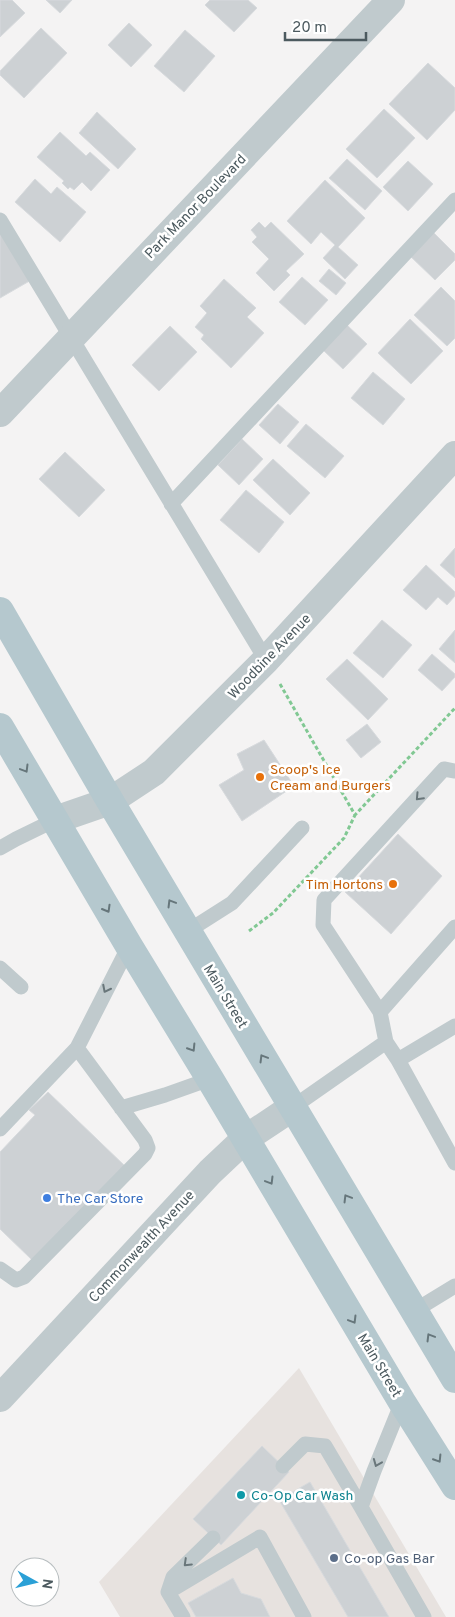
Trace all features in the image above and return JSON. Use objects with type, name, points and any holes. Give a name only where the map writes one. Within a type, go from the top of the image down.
[{"type":"main road","name":"Main Street","points":[[0,611],[110,801],[455,1379]]},
{"type":"main road","name":"Main Street","points":[[0,727],[128,946],[210,1079],[402,1402],[455,1486]]},
{"type":"street","name":"Park Manor Boulevard","points":[[0,412],[391,0]]},
{"type":"street","name":"Woodbine Avenue","points":[[55,820],[110,801],[154,772],[266,660],[455,455]]},
{"type":"street","name":"Commonwealth Avenue","points":[[0,1398],[210,1172],[245,1139],[293,1107]]},
{"type":"lane","points":[[172,504],[455,200]]},
{"type":"lane","points":[[0,220],[266,660]]},
{"type":"lane","points":[[455,771],[444,769],[324,900],[323,925],[380,1012],[386,1042],[398,1060],[455,1163]]},
{"type":"lane","points":[[0,848],[55,820]]},
{"type":"lane","points":[[188,931],[232,903],[302,828]]},
{"type":"lane","points":[[380,1012],[455,927]]},
{"type":"lane","points":[[0,1129],[77,1048],[128,946]]},
{"type":"lane","points":[[0,968],[21,987]]},
{"type":"lane","points":[[398,1060],[455,1026]]},
{"type":"lane","points":[[293,1107],[386,1042]]},
{"type":"lane","points":[[0,1269],[16,1280],[24,1277],[145,1154],[148,1148],[145,1140],[77,1048]]},
{"type":"lane","points":[[121,1108],[210,1079]]},
{"type":"lane","points":[[414,1311],[455,1286]]},
{"type":"lane","points":[[361,1507],[402,1402]]},
{"type":"lane","points":[[283,1466],[305,1444],[325,1446],[424,1617]]},
{"type":"lane","points":[[168,1592],[260,1537],[304,1617]]},
{"type":"lane","points":[[183,1617],[168,1592],[173,1577],[213,1538]]},
{"type":"path","points":[[266,660],[355,815]]},
{"type":"path","points":[[249,931],[274,913],[344,838],[355,815],[455,708]]},
{"type":"shaded area","points":[[299,1368],[446,1617],[120,1617],[99,1582]]},
{"type":"building","points":[[0,0],[12,0],[25,13],[0,37]]},
{"type":"building","points":[[46,0],[72,0],[60,13]]},
{"type":"building","points":[[210,0],[248,0],[257,8],[234,32],[205,5]]},
{"type":"building","points":[[129,23],[152,45],[131,67],[108,45]]},
{"type":"building","points":[[41,28],[67,53],[24,98],[0,75],[0,71]]},
{"type":"building","points":[[185,30],[215,56],[184,92],[154,66]]},
{"type":"building","points":[[428,63],[455,88],[455,110],[427,140],[389,104]]},
{"type":"building","points":[[384,109],[415,138],[377,178],[346,149]]},
{"type":"building","points":[[97,112],[136,149],[118,169],[79,133]]},
{"type":"building","points":[[60,132],[86,156],[90,152],[110,170],[91,191],[82,182],[74,190],[70,187],[68,189],[62,183],[64,181],[37,157]]},
{"type":"building","points":[[347,159],[382,191],[365,210],[329,178]]},
{"type":"building","points":[[408,161],[433,184],[408,211],[383,187]]},
{"type":"building","points":[[35,179],[51,194],[57,187],[86,212],[60,242],[15,202]]},
{"type":"building","points":[[325,180],[365,218],[338,247],[358,265],[345,279],[323,258],[335,245],[321,232],[311,244],[287,221]]},
{"type":"building","points":[[259,222],[265,228],[271,222],[304,254],[286,271],[290,275],[274,291],[256,273],[269,259],[252,242],[257,237],[251,230]]},
{"type":"building","points":[[0,223],[33,279],[0,298]]},
{"type":"building","points":[[431,230],[455,254],[455,260],[435,280],[408,254]]},
{"type":"building","points":[[329,269],[346,283],[336,295],[319,281]]},
{"type":"building","points":[[302,277],[328,300],[305,325],[279,302]]},
{"type":"building","points":[[224,279],[256,308],[247,317],[264,333],[231,368],[201,339],[204,335],[195,327],[207,313],[200,306]]},
{"type":"building","points":[[441,287],[455,301],[455,338],[447,346],[414,315]]},
{"type":"building","points":[[410,319],[443,351],[411,384],[378,353]]},
{"type":"building","points":[[347,325],[367,344],[343,369],[323,350]]},
{"type":"building","points":[[170,326],[197,352],[159,391],[132,365]]},
{"type":"building","points":[[373,372],[405,399],[383,425],[351,398]]},
{"type":"building","points":[[278,404],[299,422],[280,444],[259,425]]},
{"type":"building","points":[[306,424],[344,456],[325,478],[287,446]]},
{"type":"building","points":[[242,439],[263,459],[239,485],[218,465]]},
{"type":"building","points":[[65,452],[105,490],[79,517],[39,479]]},
{"type":"building","points":[[273,459],[310,493],[290,515],[253,480]]},
{"type":"building","points":[[246,490],[284,522],[259,553],[220,520]]},
{"type":"building","points":[[455,548],[455,578],[440,565]]},
{"type":"building","points":[[426,565],[455,592],[455,596],[447,605],[438,597],[426,610],[403,590]]},
{"type":"building","points":[[382,620],[412,645],[383,678],[353,653]]},
{"type":"building","points":[[455,630],[455,663],[439,649]]},
{"type":"building","points":[[432,654],[455,674],[455,677],[442,691],[418,670]]},
{"type":"building","points":[[347,659],[388,699],[368,720],[326,679]]},
{"type":"building","points":[[367,724],[381,742],[361,758],[346,740]]},
{"type":"building","name":"Scoop's Ice Cream and Burgers","points":[[264,740],[294,786],[242,821],[219,785],[244,770],[237,754]]},
{"type":"building","name":"Tim Hortons","points":[[398,834],[442,876],[391,934],[345,892]]},
{"type":"building","name":"The Car Store","points":[[48,1092],[126,1167],[32,1260],[0,1229],[0,1152],[35,1115],[29,1110]]},
{"type":"building","name":"Co-Op Car Wash","points":[[262,1446],[289,1472],[221,1545],[193,1519]]},
{"type":"building","name":"Co-op Gas Bar","points":[[310,1482],[389,1617],[348,1617],[279,1500]]},
{"type":"building","points":[[233,1578],[241,1593],[261,1599],[270,1617],[196,1617],[188,1603]]},
{"type":"place","name":"Scoop's Ice Cream and Burgers","points":[[260,777]]},
{"type":"place","name":"Tim Hortons","points":[[393,884]]},
{"type":"place","name":"The Car Store","points":[[47,1198]]},
{"type":"place","name":"Co-Op Car Wash","points":[[241,1495]]},
{"type":"place","name":"Co-op Gas Bar","points":[[334,1558]]}]
